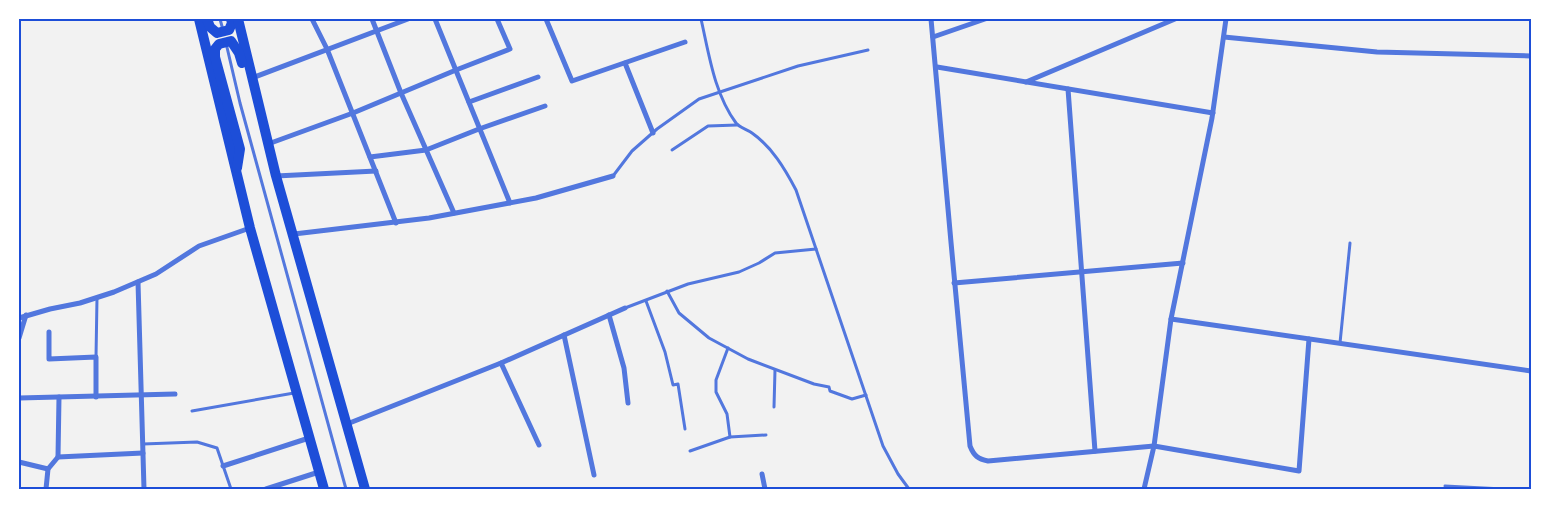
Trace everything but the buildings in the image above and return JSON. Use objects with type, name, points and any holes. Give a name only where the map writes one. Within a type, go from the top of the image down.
[{"type":"main road","points":[[199,19],[250,228],[324,489]]},
{"type":"main road","points":[[208,19],[210,27],[217,33],[229,30],[232,23],[231,19]]},
{"type":"main road","points":[[238,19],[276,176],[365,489]]},
{"type":"main road","points":[[236,174],[240,149],[216,57],[216,49],[219,44],[231,41],[239,53],[263,145],[276,176]]},
{"type":"street","points":[[312,19],[327,49],[396,223]]},
{"type":"street","points":[[372,19],[401,93],[454,213]]},
{"type":"street","points":[[251,78],[408,19]]},
{"type":"street","points":[[435,19],[510,202]]},
{"type":"street","points":[[268,144],[352,113],[510,49],[497,19]]},
{"type":"street","points":[[546,19],[572,81],[685,42]]},
{"type":"street","points":[[931,19],[937,67],[954,282],[970,446],[973,454],[979,460],[1154,446],[1299,471],[1309,338]]},
{"type":"street","points":[[933,37],[985,19]]},
{"type":"street","points":[[1025,82],[1175,19]]},
{"type":"street","points":[[1144,489],[1154,446],[1171,318],[1213,113],[1226,19]]},
{"type":"street","points":[[1224,37],[1377,52],[1531,56]]},
{"type":"street","points":[[625,63],[653,133]]},
{"type":"street","points":[[937,67],[1213,113]]},
{"type":"street","points":[[469,102],[538,77]]},
{"type":"street","points":[[1068,89],[1095,451]]},
{"type":"street","points":[[370,157],[426,150],[545,106]]},
{"type":"street","points":[[276,176],[376,171]]},
{"type":"street","points":[[294,234],[396,223],[454,213],[536,198],[613,176]]},
{"type":"street","points":[[19,318],[80,304],[97,298],[156,274],[198,246],[250,228]]},
{"type":"street","points":[[954,282],[1183,263]]},
{"type":"street","points":[[138,282],[144,489]]},
{"type":"street","points":[[347,424],[501,363],[625,308]]},
{"type":"street","points":[[19,338],[26,315]]},
{"type":"street","points":[[608,315],[624,368],[628,402]]},
{"type":"street","points":[[1171,318],[1531,371]]},
{"type":"street","points":[[49,332],[49,359],[96,357],[96,397]]},
{"type":"street","points":[[564,335],[594,475]]},
{"type":"street","points":[[501,363],[538,445]]},
{"type":"street","points":[[19,398],[175,394]]},
{"type":"street","points":[[46,489],[48,469],[58,457],[59,398]]},
{"type":"street","points":[[223,466],[310,438]]},
{"type":"street","points":[[58,457],[143,453]]},
{"type":"street","points":[[19,462],[48,469]]},
{"type":"street","points":[[266,489],[320,472]]},
{"type":"street","points":[[762,474],[765,489]]},
{"type":"lane","points":[[220,19],[245,121],[346,489]]},
{"type":"lane","points":[[701,19],[718,92],[738,125],[752,133],[782,164],[796,190],[883,446],[898,474],[909,489]]},
{"type":"lane","points":[[613,176],[632,151],[699,99],[821,60],[868,50]]},
{"type":"lane","points":[[672,150],[708,126],[738,125]]},
{"type":"lane","points":[[1340,343],[1350,243]]},
{"type":"lane","points":[[625,308],[688,284],[739,272],[775,253],[816,249]]},
{"type":"lane","points":[[667,291],[679,313],[709,338],[748,359],[814,384],[829,387],[830,391],[852,399],[866,395]]},
{"type":"lane","points":[[96,357],[97,298]]},
{"type":"lane","points":[[646,301],[665,352],[673,385],[678,384],[685,429]]},
{"type":"lane","points":[[728,348],[716,380],[716,392],[727,414],[730,437]]},
{"type":"lane","points":[[774,370],[774,407]]},
{"type":"lane","points":[[192,411],[297,392]]},
{"type":"lane","points":[[690,451],[730,437],[766,435]]},
{"type":"lane","points":[[142,444],[197,442],[217,448],[231,489]]},
{"type":"lane","points":[[1445,486],[1503,489]]}]
